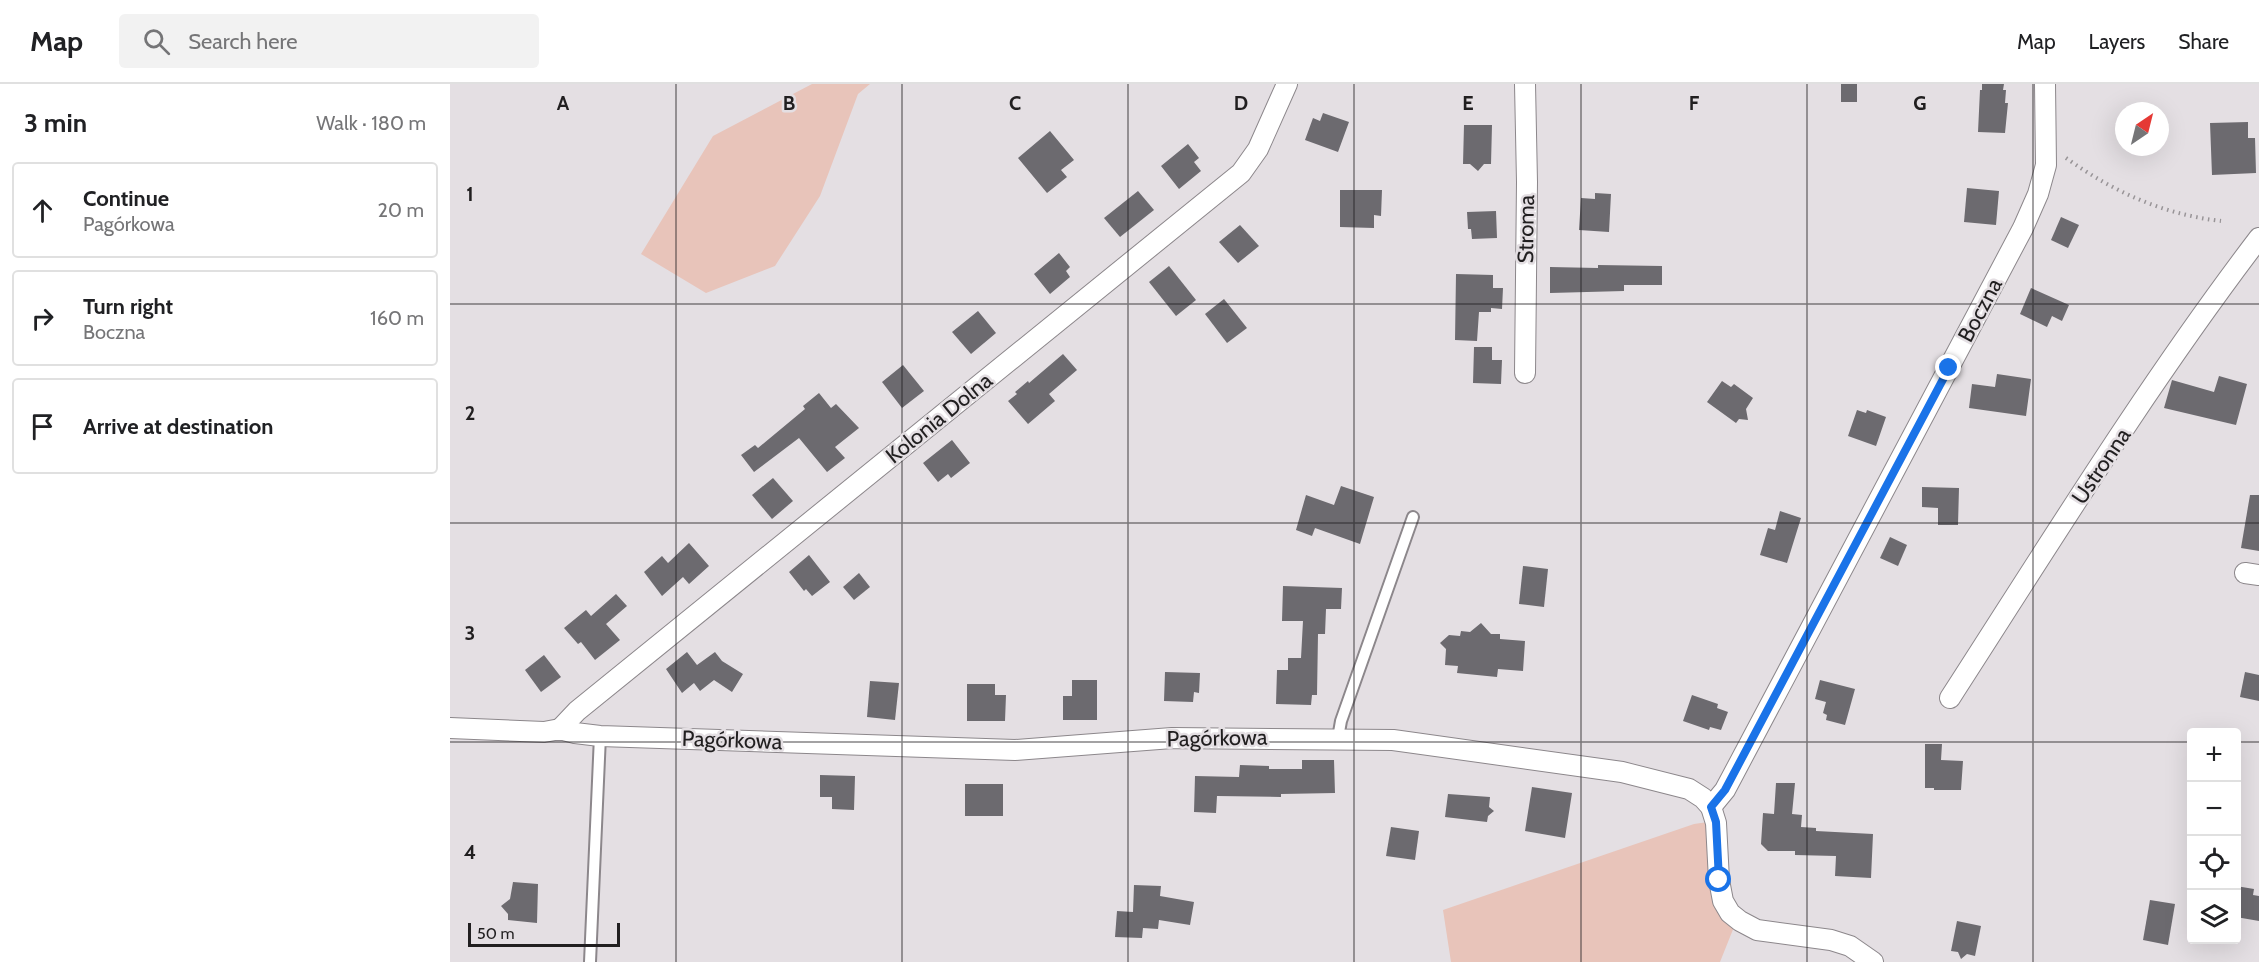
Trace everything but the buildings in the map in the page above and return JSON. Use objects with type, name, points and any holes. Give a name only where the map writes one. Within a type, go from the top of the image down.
[{"type":"street","name":"Kolonia Dolna","points":[[560,729],[578,711],[1241,173],[1258,149],[1287,84]]},
{"type":"street","name":"Stroma","points":[[1525,84],[1527,182],[1525,373]]},
{"type":"street","name":"Boczna","points":[[1711,807],[1725,790],[2024,228],[2038,194],[2046,165],[2045,84]]},
{"type":"street","name":"Ustronna","points":[[1950,698],[2168,365],[2259,238]]},
{"type":"street","name":"Pagórkowa","points":[[450,728],[544,732],[560,729],[600,736],[1015,750],[1172,738],[1393,740],[1622,772],[1689,789],[1703,798],[1711,807]]},
{"type":"street","points":[[1711,807],[1716,822],[1719,880],[1723,901],[1730,913],[1757,930],[1831,940],[1850,946],[1873,962]]},
{"type":"lane","points":[[1338,738],[1341,721],[1413,518]]},
{"type":"lane","points":[[590,962],[600,736]]},
{"type":"path","points":[[2046,144],[2093,177],[2118,191],[2189,217],[2221,221]]},
{"type":"shaded area","points":[[812,84],[870,84],[858,94],[820,196],[775,266],[706,293],[641,254],[713,136]]},
{"type":"shaded area","points":[[1708,822],[1734,927],[1720,962],[1451,962],[1443,910],[1694,824]]},
{"type":"route","points":[[1719,880],[1716,822],[1711,807],[1725,790],[1949,368]]}]
